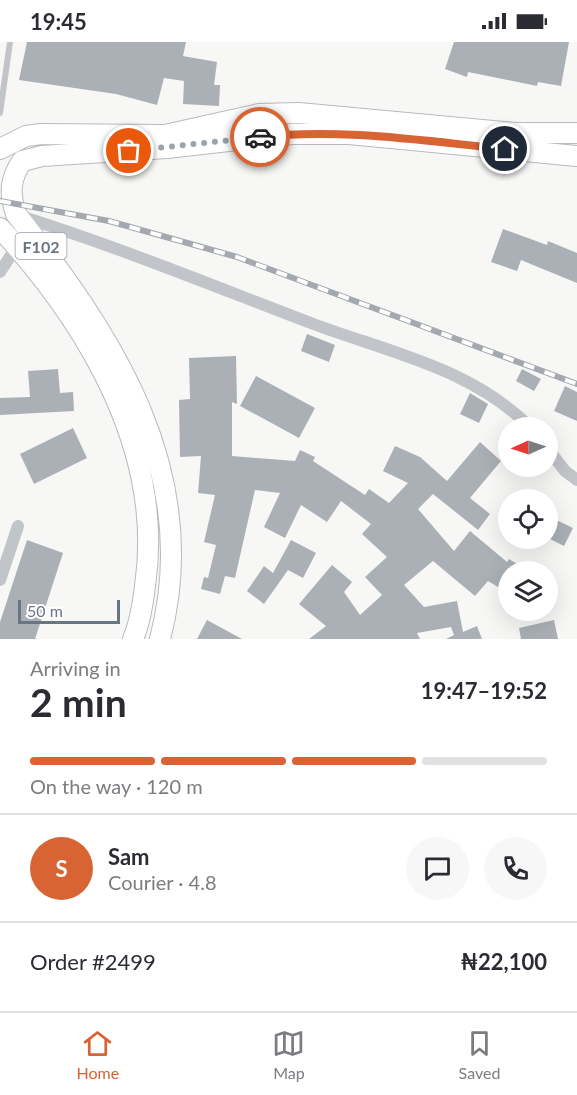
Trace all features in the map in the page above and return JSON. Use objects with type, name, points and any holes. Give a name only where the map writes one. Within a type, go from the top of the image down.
[{"type":"main road","points":[[0,148],[26,136],[41,134],[165,135],[259,114],[299,113],[516,133],[577,133]]},
{"type":"main road","name":"F102","points":[[160,639],[168,608],[172,568],[171,519],[165,478],[144,415],[96,326],[16,214],[10,192],[14,173],[22,161],[42,156],[167,148],[292,134],[349,134],[577,156]]},
{"type":"main road","name":"F102","points":[[0,228],[35,266],[81,333],[123,411],[144,483],[150,530],[143,603],[134,639]]},
{"type":"street","points":[[16,214],[101,241],[317,325],[444,370],[476,384],[505,402],[520,417]]},
{"type":"street","points":[[0,272],[17,246]]},
{"type":"street","points":[[558,462],[565,471],[577,480]]},
{"type":"street","points":[[0,580],[18,526]]},
{"type":"lane","points":[[0,113],[10,42]]},
{"type":"building","points":[[27,42],[186,42],[183,56],[217,62],[214,85],[220,85],[219,106],[183,104],[184,81],[164,78],[157,105],[116,94],[19,80]]},
{"type":"building","points":[[454,42],[569,42],[561,86],[538,82],[537,86],[468,72],[467,77],[445,69]]},
{"type":"building","points":[[503,229],[547,245],[548,241],[577,253],[577,283],[521,260],[517,271],[491,262]]},
{"type":"building","points":[[307,334],[335,345],[329,362],[301,351]]},
{"type":"building","points":[[236,356],[237,404],[232,402],[232,456],[295,461],[300,450],[315,457],[313,461],[365,495],[369,489],[389,503],[408,483],[383,471],[395,446],[420,457],[447,481],[480,442],[498,458],[498,465],[470,498],[490,514],[478,530],[433,494],[418,509],[454,551],[470,531],[506,561],[498,561],[498,587],[488,581],[475,596],[433,561],[404,585],[424,607],[457,601],[463,632],[477,626],[482,639],[446,639],[454,635],[451,627],[417,633],[420,639],[309,639],[326,626],[299,604],[332,565],[352,582],[344,592],[360,615],[382,595],[365,577],[387,557],[362,534],[371,524],[341,501],[327,522],[301,505],[285,538],[264,527],[280,493],[255,490],[235,578],[225,576],[220,594],[201,589],[204,577],[208,578],[216,545],[204,542],[215,495],[198,493],[201,456],[180,457],[179,400],[190,399],[189,358]]},
{"type":"building","points":[[58,369],[60,393],[73,392],[74,411],[0,415],[0,398],[30,397],[28,371]]},
{"type":"building","points":[[522,369],[541,379],[534,391],[516,381]]},
{"type":"building","points":[[256,376],[315,408],[299,438],[240,406]]},
{"type":"building","points":[[565,386],[577,392],[577,421],[554,411]]},
{"type":"building","points":[[470,393],[488,404],[479,423],[460,414]]},
{"type":"building","points":[[73,428],[87,458],[34,484],[20,454]]},
{"type":"building","points":[[558,521],[573,528],[564,546],[558,543]]},
{"type":"building","points":[[27,540],[63,553],[35,639],[0,639],[0,622]]},
{"type":"building","points":[[291,540],[316,553],[303,578],[288,570],[264,604],[247,591],[264,566],[273,573]]},
{"type":"building","points":[[207,620],[242,639],[197,639]]},
{"type":"building","points":[[554,621],[558,639],[521,639],[519,628]]},
{"type":"railway","points":[[0,201],[109,221],[237,257],[577,384]]},
{"type":"way so far","points":[[129,151],[260,137]]},
{"type":"route","points":[[260,137],[292,134],[349,134],[505,149]]}]
